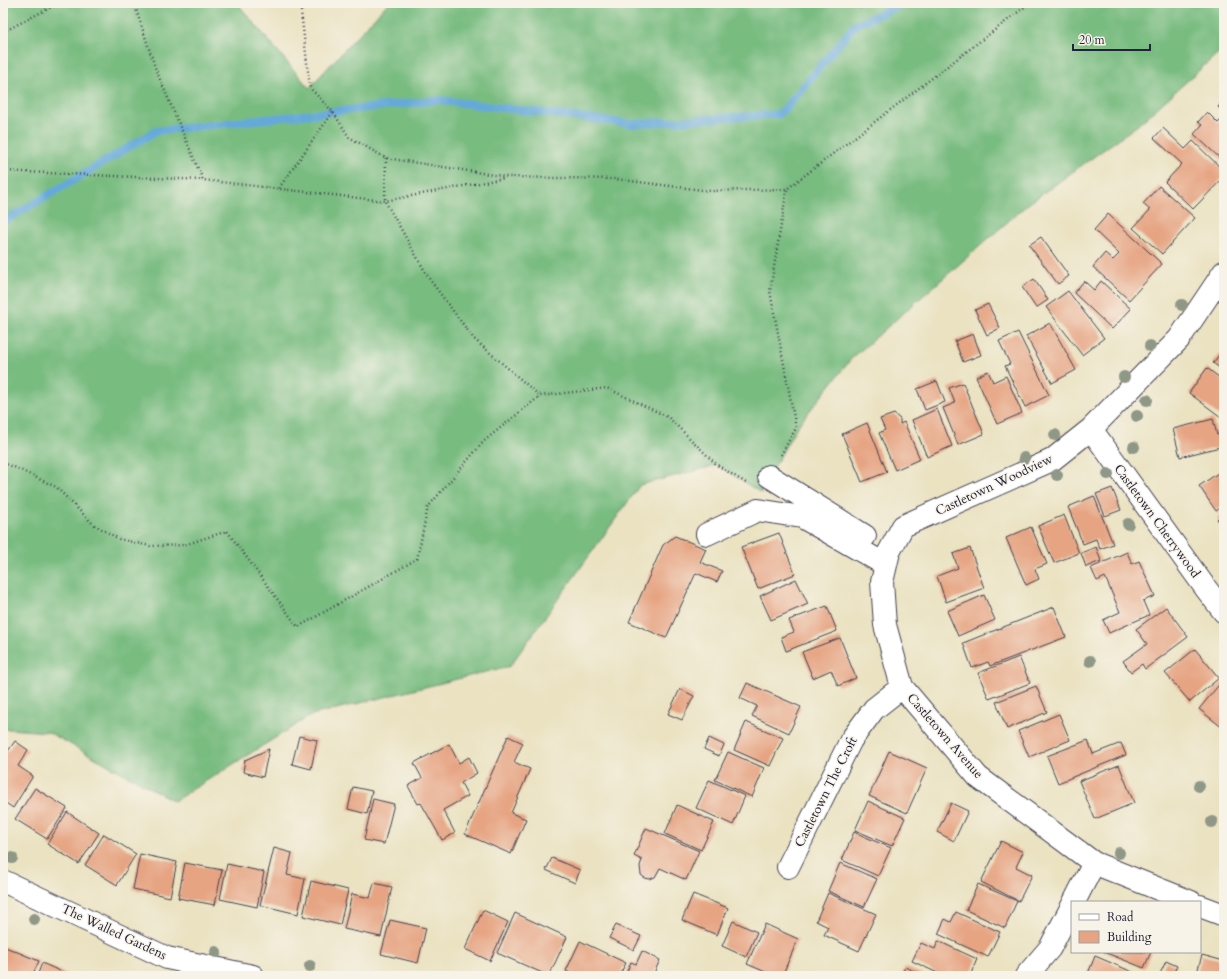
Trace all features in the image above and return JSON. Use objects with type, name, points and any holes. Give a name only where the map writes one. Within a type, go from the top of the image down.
[{"type":"street","name":"Castletown Woodview","points":[[888,559],[902,526],[1052,460],[1091,429],[1178,339],[1224,272]]},
{"type":"street","name":"Castletown Cherrywood","points":[[1091,429],[1206,590],[1224,612]]},
{"type":"street","points":[[769,476],[888,559]]},
{"type":"street","points":[[707,534],[758,510],[802,517],[888,559]]},
{"type":"street","name":"Castletown Avenue","points":[[888,559],[882,582],[885,625],[902,687],[978,777],[1094,863],[1189,901]]},
{"type":"street","name":"Castletown The Croft","points":[[788,867],[851,740],[874,709],[902,687]]},
{"type":"street","points":[[1075,901],[1094,863]]},
{"type":"street","name":"The Walled Gardens","points":[[3,880],[167,958],[253,976]]},
{"type":"street","points":[[1201,906],[1224,916]]},
{"type":"street","points":[[1026,976],[1050,948],[1071,908]]},
{"type":"path","points":[[3,32],[59,3]]},
{"type":"path","points":[[134,3],[156,70],[202,180]]},
{"type":"path","points":[[300,3],[310,88],[333,112],[349,137],[386,158],[507,177],[615,179],[710,191],[787,189],[1030,3]]},
{"type":"path","points":[[279,189],[333,112]]},
{"type":"path","points":[[386,158],[385,201],[430,280],[474,339],[540,396]]},
{"type":"path","points":[[3,171],[202,180],[385,201],[507,177]]},
{"type":"path","points":[[3,463],[56,487],[93,524],[119,539],[150,546],[184,545],[227,531],[298,627],[417,559],[428,507],[484,441],[540,396],[607,388],[668,417],[717,465],[761,493],[796,428],[770,292],[787,189]]},
{"type":"green space","points":[[3,3],[237,3],[309,88],[388,3],[1224,3],[1224,48],[1138,125],[1028,204],[851,359],[796,428],[761,493],[717,465],[640,485],[510,666],[312,715],[174,801],[48,732],[8,729],[3,730]]},
{"type":"building","points":[[1224,100],[1224,113],[1218,107]]},
{"type":"building","points":[[1207,112],[1218,123],[1224,117],[1224,162],[1194,134],[1202,125],[1198,122]]},
{"type":"building","points":[[1163,128],[1185,149],[1193,141],[1224,171],[1224,177],[1193,209],[1165,182],[1182,164],[1154,138]]},
{"type":"building","points":[[1159,186],[1195,218],[1162,254],[1133,228],[1150,210],[1143,204]]},
{"type":"building","points":[[1108,214],[1162,264],[1129,300],[1093,267],[1105,253],[1113,260],[1119,254],[1094,230]]},
{"type":"building","points":[[1041,237],[1069,276],[1058,284],[1029,245]]},
{"type":"building","points":[[1034,279],[1048,300],[1036,308],[1022,287]]},
{"type":"building","points":[[1084,281],[1094,290],[1101,281],[1131,309],[1112,329],[1074,293]]},
{"type":"building","points":[[1068,291],[1104,338],[1082,355],[1046,307]]},
{"type":"building","points":[[988,304],[1000,328],[987,335],[975,310]]},
{"type":"building","points":[[1050,323],[1076,370],[1052,383],[1026,336]]},
{"type":"building","points":[[1018,332],[1049,395],[1025,407],[1005,366],[1010,364],[999,341]]},
{"type":"building","points":[[973,334],[981,355],[963,362],[955,341]]},
{"type":"building","points":[[1224,349],[1224,371],[1213,363]]},
{"type":"building","points":[[1207,368],[1224,381],[1224,413],[1221,417],[1189,393]]},
{"type":"building","points":[[988,371],[993,382],[1006,376],[1022,413],[997,424],[976,377]]},
{"type":"building","points":[[937,381],[945,402],[925,410],[917,389]]},
{"type":"building","points":[[963,383],[984,434],[958,445],[943,408],[955,403],[949,388]]},
{"type":"building","points":[[937,409],[952,446],[927,457],[912,420]]},
{"type":"building","points":[[894,414],[900,419],[900,424],[904,422],[920,459],[895,470],[879,433],[885,430],[880,419]]},
{"type":"building","points":[[1213,419],[1217,435],[1224,433],[1224,446],[1180,457],[1173,429]]},
{"type":"building","points":[[867,423],[887,472],[862,482],[842,434]]},
{"type":"building","points":[[1224,469],[1224,505],[1216,511],[1199,486]]},
{"type":"building","points":[[1112,488],[1121,510],[1105,516],[1096,494]]},
{"type":"building","points":[[1094,496],[1113,544],[1100,549],[1096,539],[1083,544],[1068,507]]},
{"type":"building","points":[[1224,513],[1224,527],[1217,519]]},
{"type":"building","points":[[1064,515],[1079,553],[1054,563],[1038,526]]},
{"type":"building","points":[[1031,527],[1047,564],[1035,569],[1039,579],[1026,585],[1006,538]]},
{"type":"building","points":[[779,533],[795,574],[758,589],[741,547]]},
{"type":"building","points":[[675,536],[706,549],[700,562],[722,571],[717,582],[696,573],[666,638],[629,622],[663,545]]},
{"type":"building","points":[[1096,547],[1101,561],[1086,567],[1081,553]]},
{"type":"building","points":[[970,548],[984,588],[946,602],[937,576],[958,568],[953,554]]},
{"type":"building","points":[[1127,552],[1132,564],[1139,561],[1155,596],[1143,601],[1149,615],[1109,633],[1103,620],[1120,612],[1105,577],[1097,581],[1091,568]]},
{"type":"building","points":[[796,579],[808,604],[771,620],[760,596]]},
{"type":"building","points":[[984,595],[995,620],[958,636],[947,611]]},
{"type":"building","points":[[827,606],[837,631],[786,651],[781,637],[794,632],[789,620]]},
{"type":"building","points":[[1054,607],[1066,637],[990,666],[988,662],[972,668],[963,643]]},
{"type":"building","points":[[1166,607],[1188,637],[1145,669],[1142,664],[1131,672],[1123,661],[1147,644],[1136,629]]},
{"type":"building","points":[[840,638],[856,678],[838,686],[831,670],[813,678],[802,652]]},
{"type":"building","points":[[1195,649],[1219,678],[1190,702],[1165,673]]},
{"type":"building","points":[[1019,657],[1030,683],[989,699],[978,673]]},
{"type":"building","points":[[1224,680],[1224,729],[1199,709]]},
{"type":"building","points":[[747,683],[801,707],[789,733],[752,716],[757,706],[740,698]]},
{"type":"building","points":[[1036,686],[1047,712],[1007,729],[996,702]]},
{"type":"building","points":[[680,689],[694,696],[682,720],[668,714]]},
{"type":"building","points":[[1059,714],[1070,740],[1029,757],[1018,731]]},
{"type":"building","points":[[746,722],[783,738],[770,766],[734,750]]},
{"type":"building","points":[[299,736],[317,740],[311,769],[292,764]]},
{"type":"building","points":[[508,736],[523,743],[514,762],[530,769],[511,813],[526,819],[511,854],[465,834]]},
{"type":"building","points":[[709,738],[724,745],[719,756],[704,749]]},
{"type":"building","points":[[1088,740],[1093,754],[1121,743],[1126,755],[1058,783],[1047,756]]},
{"type":"building","points":[[15,741],[28,750],[18,766],[33,776],[13,808],[3,801],[3,748],[8,751]]},
{"type":"building","points":[[449,744],[459,763],[469,757],[477,773],[461,783],[468,796],[443,810],[455,833],[442,840],[421,803],[418,804],[408,786],[422,778],[414,763]]},
{"type":"building","points":[[269,749],[263,777],[243,772],[245,760]]},
{"type":"building","points":[[889,751],[927,768],[907,813],[869,796]]},
{"type":"building","points":[[728,752],[764,768],[752,797],[715,780]]},
{"type":"building","points":[[1119,765],[1134,803],[1095,819],[1079,781]]},
{"type":"building","points":[[709,780],[745,796],[733,825],[696,808]]},
{"type":"building","points":[[353,787],[372,791],[367,814],[348,809]]},
{"type":"building","points":[[35,788],[67,808],[47,839],[15,819]]},
{"type":"building","points":[[373,799],[394,804],[384,844],[364,840]]},
{"type":"building","points":[[868,801],[905,818],[892,846],[855,830]]},
{"type":"building","points":[[951,803],[968,811],[954,841],[937,832]]},
{"type":"building","points":[[677,805],[714,822],[701,850],[665,834]]},
{"type":"building","points":[[67,812],[99,833],[79,864],[47,844]]},
{"type":"building","points":[[646,828],[699,851],[686,880],[660,868],[655,877],[650,879],[641,875],[640,866],[642,860],[634,856]]},
{"type":"building","points":[[854,832],[891,848],[878,876],[842,860]]},
{"type":"building","points":[[104,834],[136,854],[117,885],[85,865]]},
{"type":"building","points":[[1001,841],[1023,852],[1016,867],[1032,875],[1019,901],[981,882]]},
{"type":"building","points":[[274,848],[292,853],[287,875],[305,879],[298,914],[260,905]]},
{"type":"building","points":[[140,854],[177,862],[170,897],[133,889]]},
{"type":"building","points":[[552,858],[580,870],[575,883],[546,870]]},
{"type":"building","points":[[185,863],[222,870],[215,905],[178,898]]},
{"type":"building","points":[[840,863],[877,879],[864,907],[828,891]]},
{"type":"building","points":[[227,864],[264,872],[257,907],[220,899]]},
{"type":"building","points":[[311,881],[348,890],[340,925],[303,916]]},
{"type":"building","points":[[374,883],[392,887],[381,937],[344,929],[352,894],[370,898]]},
{"type":"building","points":[[978,884],[1017,901],[1005,928],[966,910]]},
{"type":"building","points":[[828,893],[876,914],[859,951],[824,935],[828,927],[816,921]]},
{"type":"building","points":[[693,894],[728,908],[717,935],[682,920]]},
{"type":"building","points":[[483,910],[508,922],[490,961],[465,949]]},
{"type":"building","points":[[956,912],[1000,932],[988,957],[938,934],[945,919],[951,922]]},
{"type":"building","points":[[515,913],[567,937],[549,976],[497,953]]},
{"type":"building","points":[[390,920],[426,928],[418,963],[381,954]]},
{"type":"building","points":[[733,921],[757,932],[746,957],[722,946]]},
{"type":"building","points":[[765,924],[798,939],[782,976],[775,976],[747,964]]},
{"type":"building","points":[[616,925],[641,936],[634,950],[609,938]]},
{"type":"building","points":[[580,941],[626,963],[619,976],[576,976],[566,971]]},
{"type":"building","points":[[938,941],[977,959],[970,976],[944,976],[912,961],[921,943],[935,949]]},
{"type":"building","points":[[3,946],[39,961],[32,976],[3,976]]},
{"type":"building","points":[[642,951],[660,960],[654,973],[660,976],[625,976],[631,962],[636,964]]},
{"type":"building","points":[[1106,953],[1151,953],[1144,968]]},
{"type":"building","points":[[1202,955],[1224,961],[1224,976],[1196,976]]},
{"type":"building","points":[[1095,956],[1135,973],[1133,976],[1087,976]]},
{"type":"building","points":[[1166,961],[1177,966],[1172,976],[1159,976]]},
{"type":"building","points":[[42,963],[60,971],[71,976],[37,976]]},
{"type":"building","points":[[905,967],[926,976],[901,976]]},
{"type":"waterway","points":[[3,222],[156,131],[438,100],[632,124],[780,114],[855,25],[905,3]]}]
